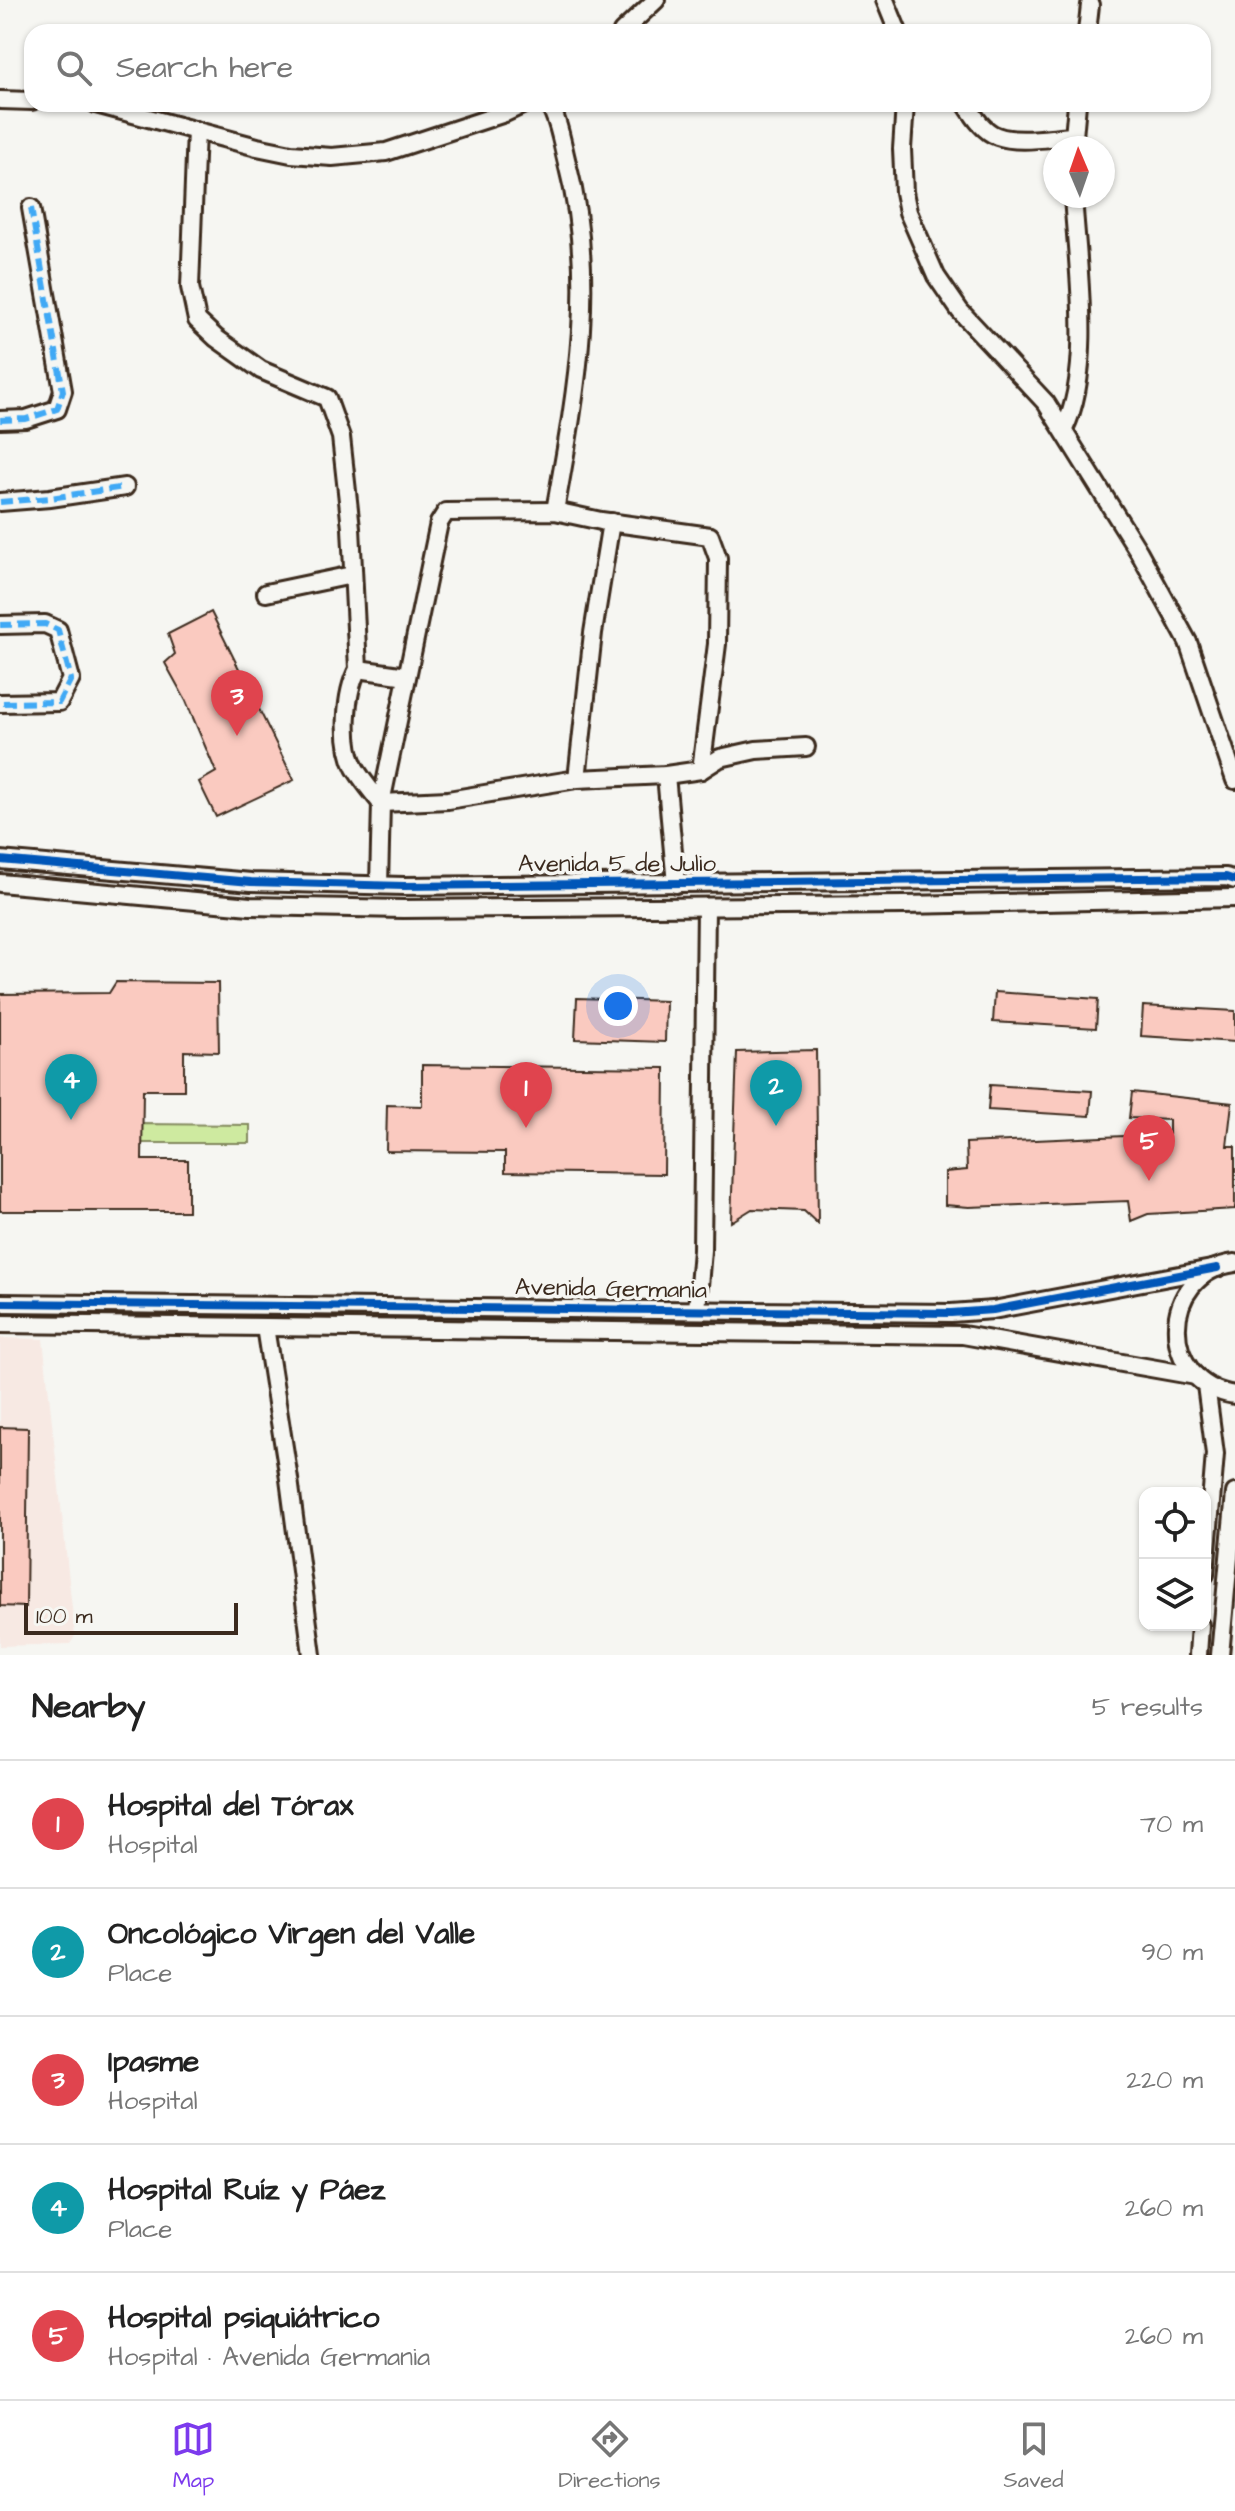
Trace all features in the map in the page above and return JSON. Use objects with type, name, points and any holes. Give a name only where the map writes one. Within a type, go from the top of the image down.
[{"type":"street","points":[[630,24],[656,0]]},
{"type":"street","points":[[885,0],[895,24]]},
{"type":"street","points":[[1088,24],[1090,5]]},
{"type":"street","points":[[0,100],[24,101]]},
{"type":"street","points":[[127,112],[291,154],[332,157],[386,152],[505,112]]},
{"type":"street","points":[[553,112],[573,186],[583,248],[584,294],[579,370],[555,511]]},
{"type":"street","points":[[905,112],[904,192],[908,212],[936,276],[960,311],[1029,383],[1064,429],[1177,619],[1230,746],[1235,780]]},
{"type":"street","points":[[972,112],[997,136],[1043,139]]},
{"type":"street","points":[[1074,136],[1076,112]]},
{"type":"street","points":[[196,130],[190,287],[197,320],[216,338],[261,370],[327,398],[341,437],[351,528],[358,669],[352,680],[346,728],[353,766],[381,803]]},
{"type":"street","points":[[0,420],[26,419],[57,409],[63,391],[31,208]]},
{"type":"street","points":[[1064,429],[1075,401],[1080,351],[1074,208]]},
{"type":"street","points":[[0,502],[125,487]]},
{"type":"street","points":[[379,885],[381,803],[439,523],[446,512],[555,511],[710,536],[718,558],[717,644],[701,770]]},
{"type":"street","points":[[577,779],[593,633],[611,522]]},
{"type":"street","points":[[266,593],[352,575]]},
{"type":"street","points":[[0,625],[45,624],[58,630],[71,679],[59,702],[0,703]]},
{"type":"street","points":[[358,669],[407,676]]},
{"type":"street","points":[[381,803],[448,800],[577,779],[666,775],[701,770],[720,758],[756,750],[806,747]]},
{"type":"street","points":[[666,775],[676,884]]},
{"type":"street","name":"Avenida 5 de Julio","points":[[0,860],[251,882],[379,885],[1226,877],[1235,880]]},
{"type":"street","name":"Avenida 5 de Julio","points":[[0,883],[250,906],[403,909],[1235,898]]},
{"type":"street","points":[[697,1310],[702,1250],[706,907]]},
{"type":"street","name":"Avenida Germania","points":[[0,1303],[977,1312],[1235,1263]]},
{"type":"street","points":[[1206,1559],[1215,1454],[1201,1380],[1181,1355],[1176,1329],[1177,1316],[1187,1292],[1205,1274],[1217,1268]]},
{"type":"street","name":"Avenida Germania","points":[[0,1324],[963,1335],[1201,1380],[1235,1395]]},
{"type":"street","points":[[265,1327],[312,1655]]},
{"type":"street","points":[[1220,1655],[1235,1493]]},
{"type":"street","points":[[1198,1655],[1200,1631]]},
{"type":"shaded area","points":[[0,1338],[43,1339],[75,1636],[70,1644],[0,1646]]},
{"type":"green space","points":[[139,1124],[250,1125],[250,1143],[139,1143]]},
{"type":"building","points":[[211,612],[294,780],[216,817],[199,782],[216,772],[186,701],[165,663],[175,654],[168,634]]},
{"type":"building","points":[[116,982],[218,983],[219,1052],[184,1051],[184,1090],[143,1090],[142,1160],[188,1160],[188,1211],[0,1211],[0,994],[109,993]]},
{"type":"building","points":[[995,992],[1098,999],[1096,1028],[993,1022]]},
{"type":"building","points":[[577,998],[666,1001],[665,1042],[575,1039]]},
{"type":"building","points":[[1143,1006],[1235,1011],[1235,1042],[1141,1036]]},
{"type":"building","points":[[816,1050],[818,1224],[804,1211],[752,1209],[731,1222],[737,1052]]},
{"type":"building","points":[[422,1065],[665,1068],[664,1174],[505,1172],[505,1152],[386,1151],[387,1105],[422,1106]]},
{"type":"building","points":[[990,1085],[1092,1091],[1090,1116],[988,1110]]},
{"type":"building","points":[[1132,1092],[1232,1103],[1227,1146],[1235,1146],[1235,1209],[1148,1214],[1131,1221],[1128,1201],[969,1207],[945,1205],[945,1172],[967,1170],[966,1143],[1169,1134],[1169,1120],[1129,1118]]},
{"type":"building","points":[[0,1427],[28,1428],[26,1607],[0,1606]]},
{"type":"marked path","points":[[0,420],[26,419],[57,409],[63,391],[31,208]]},
{"type":"marked path","points":[[0,502],[125,487]]},
{"type":"marked path","points":[[0,625],[45,624],[58,630],[71,679],[59,702],[0,703]]},
{"type":"cycle path","points":[[0,860],[251,882],[404,886],[1226,877],[1235,880]]},
{"type":"cycle path","points":[[0,1303],[951,1313],[993,1310],[1217,1268]]},
{"type":"place","name":"Ipasme","points":[[237,736]]},
{"type":"place","name":"Hospital Ruíz y Páez","points":[[71,1120]]},
{"type":"place","name":"Oncológico Virgen del Valle","points":[[776,1126]]},
{"type":"place","name":"Hospital del Tórax","points":[[526,1128]]},
{"type":"place","name":"Hospital psiquiátrico","points":[[1149,1181]]}]
